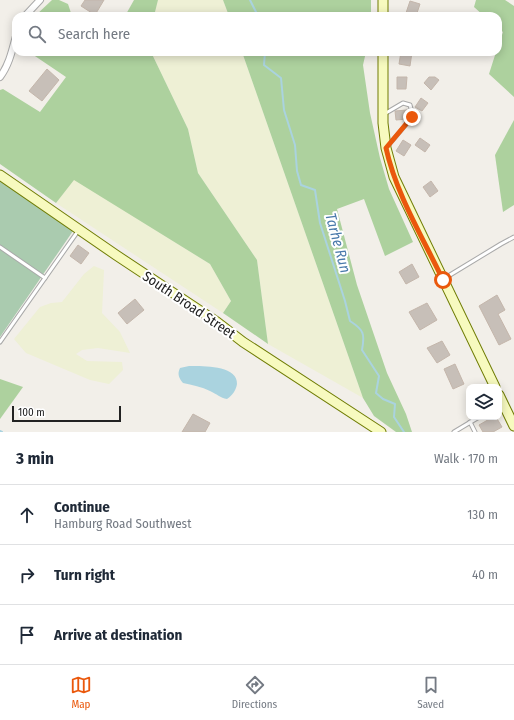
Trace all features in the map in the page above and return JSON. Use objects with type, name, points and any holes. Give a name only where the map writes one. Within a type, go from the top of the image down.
[{"type":"street","points":[[29,12],[40,0]]},
{"type":"street","points":[[383,0],[383,12]]},
{"type":"street","points":[[0,78],[10,60],[12,52]]},
{"type":"street","points":[[383,56],[383,114],[386,148],[394,177],[494,384]]},
{"type":"street","name":"South Broad Street","points":[[0,175],[217,322],[243,342],[381,432]]},
{"type":"street","points":[[502,408],[514,426]]},
{"type":"lane","points":[[383,114],[403,103],[410,105],[412,112],[412,117],[386,148]]},
{"type":"lane","points":[[0,342],[80,229]]},
{"type":"lane","points":[[443,280],[514,237]]},
{"type":"lane","points":[[0,247],[45,278]]},
{"type":"lane","points":[[454,432],[474,420]]},
{"type":"lane","points":[[470,422],[475,432]]},
{"type":"green space","points":[[52,0],[59,0],[68,4],[71,12],[39,12]]},
{"type":"green space","points":[[134,0],[158,0],[155,12],[127,12]]},
{"type":"green space","points":[[158,0],[223,0],[228,12],[155,12]]},
{"type":"green space","points":[[223,0],[371,0],[371,12],[228,12]]},
{"type":"green space","points":[[476,0],[505,0],[514,6],[514,97],[489,74],[495,56],[502,56],[502,12],[480,12],[474,7]]},
{"type":"green space","points":[[35,56],[153,56],[188,129],[198,173],[257,260],[268,344],[223,313],[231,301],[210,264],[74,180],[56,203],[0,164],[0,90],[3,89],[40,112],[66,77]]},
{"type":"green space","points":[[153,56],[243,56],[363,398],[268,344],[257,260],[198,173],[188,129]]},
{"type":"green space","points":[[243,56],[365,56],[363,65],[370,113],[380,158],[389,189],[413,242],[385,256],[364,199],[337,209],[357,285],[387,373],[406,414],[412,432],[396,432],[374,416],[363,398]]},
{"type":"green space","points":[[514,120],[514,205],[503,212],[495,155]]},
{"type":"green space","points":[[74,179],[210,264],[231,301],[223,313],[56,203]]},
{"type":"green space","points":[[0,181],[73,231],[0,337]]},
{"type":"green space","points":[[94,266],[104,270],[102,313],[120,332],[130,353],[98,348],[82,350],[76,354],[87,361],[122,362],[123,370],[109,384],[90,380],[26,353],[14,339],[40,307],[51,303],[62,302],[84,274]]},
{"type":"green space","points":[[0,379],[23,387],[0,419]]},
{"type":"water","points":[[189,366],[218,368],[232,373],[236,378],[237,384],[235,390],[227,399],[222,398],[204,388],[183,383],[179,376],[179,370],[180,368]]},
{"type":"building","points":[[85,0],[104,0],[97,12],[90,12],[81,6]]},
{"type":"building","points":[[410,1],[420,4],[417,12],[406,12]]},
{"type":"building","points":[[400,56],[411,56],[410,66],[399,64]]},
{"type":"building","points":[[47,69],[59,80],[42,101],[29,91]]},
{"type":"building","points":[[397,77],[407,77],[406,89],[397,89]]},
{"type":"building","points":[[429,77],[435,77],[439,80],[431,90],[424,83]]},
{"type":"building","points":[[421,98],[428,103],[422,111],[415,107]]},
{"type":"building","points":[[407,110],[407,119],[396,120],[395,111]]},
{"type":"building","points":[[420,138],[430,145],[425,152],[415,145]]},
{"type":"building","points":[[403,140],[411,145],[404,156],[396,151]]},
{"type":"building","points":[[431,181],[438,191],[430,197],[423,187]]},
{"type":"building","points":[[78,245],[89,253],[81,264],[70,256]]},
{"type":"building","points":[[412,264],[419,277],[406,284],[399,272]]},
{"type":"building","points":[[497,295],[505,310],[498,314],[511,339],[499,345],[479,306]]},
{"type":"building","points":[[135,299],[144,310],[127,324],[118,313]]},
{"type":"building","points":[[427,303],[437,320],[420,330],[409,312]]},
{"type":"building","points":[[442,341],[450,355],[437,363],[427,348]]},
{"type":"building","points":[[455,364],[464,384],[453,389],[444,369]]},
{"type":"building","points":[[193,414],[210,423],[205,432],[182,432]]},
{"type":"building","points":[[488,420],[498,420],[502,427],[493,432],[483,432],[479,425]]},
{"type":"waterway","name":"Tarhe Run","points":[[250,0],[256,12]]},
{"type":"waterway","name":"Tarhe Run","points":[[265,56],[264,65],[281,78],[284,110],[295,145],[297,171],[301,185],[315,190],[320,223],[350,321],[361,330],[363,336],[362,350],[379,376],[376,393],[383,399],[395,404],[394,417],[404,432]]},
{"type":"route","points":[[412,117],[386,148],[394,177],[443,280]]}]
